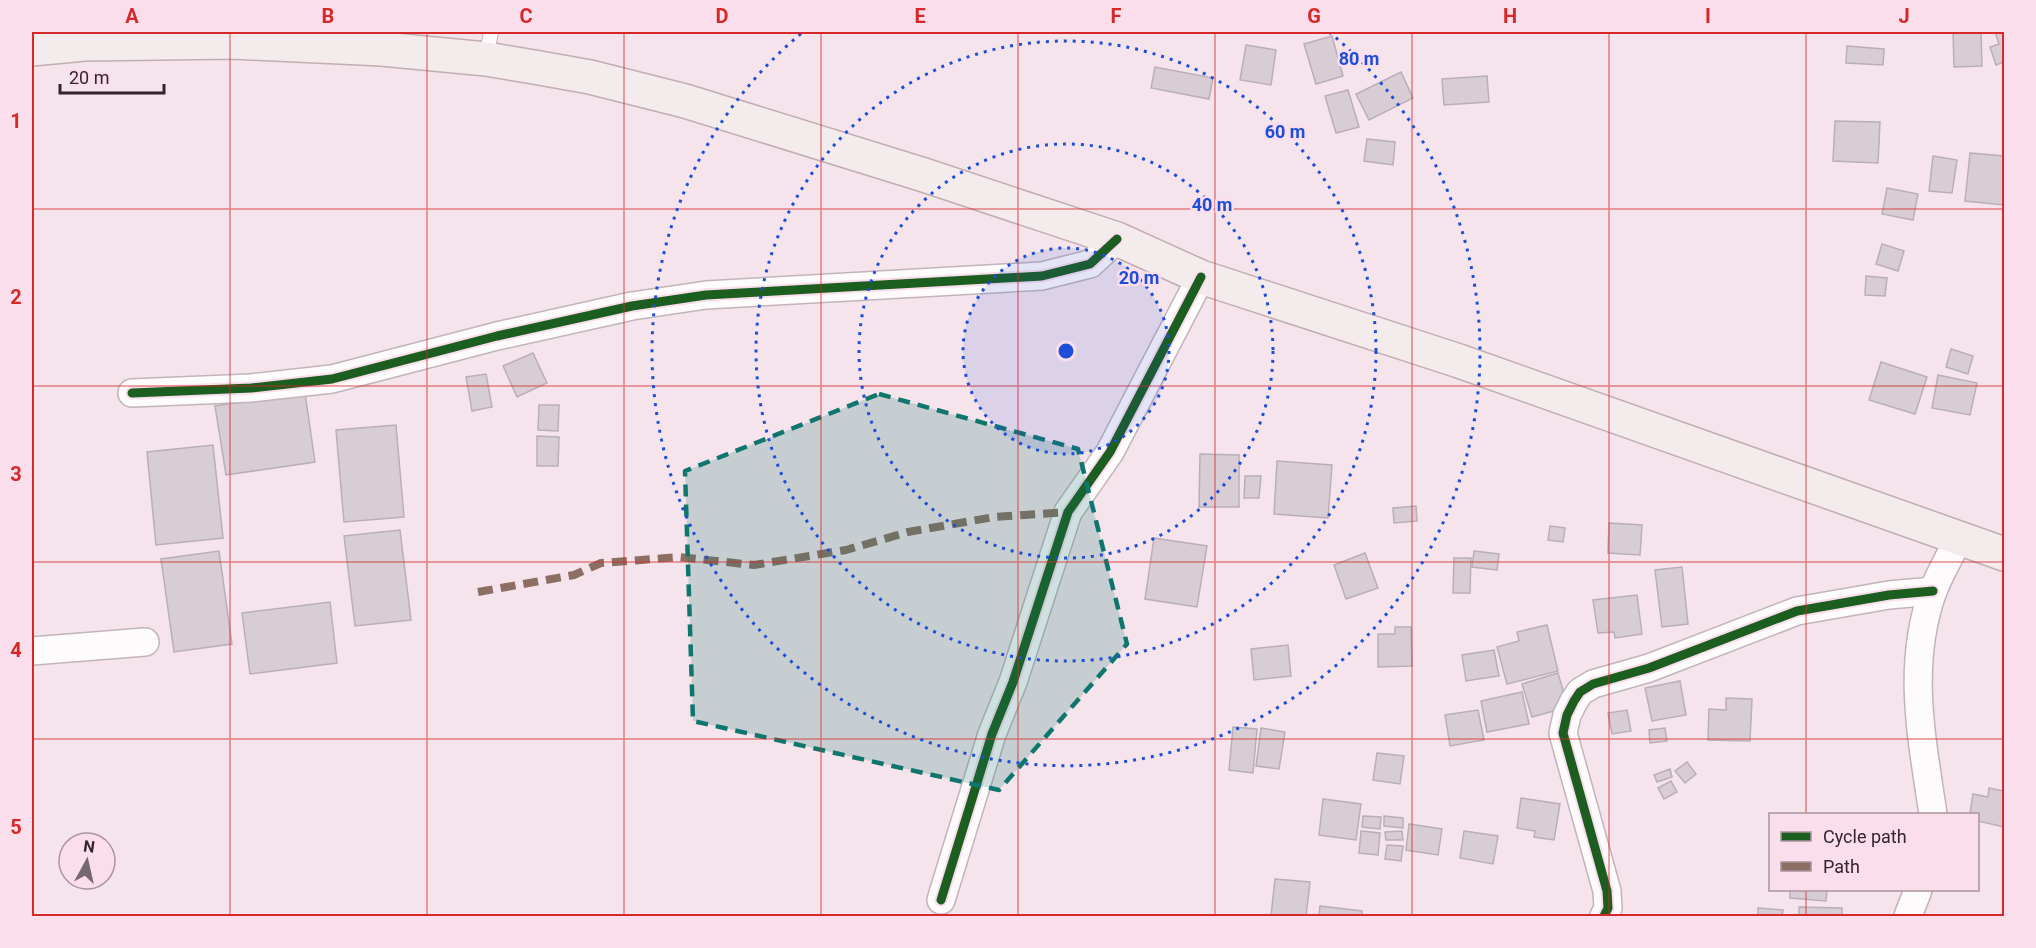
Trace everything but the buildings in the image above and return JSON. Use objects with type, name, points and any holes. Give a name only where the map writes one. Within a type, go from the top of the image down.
[{"type":"main road","points":[[32,49],[84,44],[232,42],[382,49],[488,45],[590,77],[685,101],[924,175],[1117,239],[1201,277],[1459,361],[2004,554]]},
{"type":"street","points":[[132,393],[251,388],[332,379],[497,336],[632,306],[706,296],[1042,276],[1090,264],[1117,239]]},
{"type":"street","points":[[941,900],[992,734],[1013,682],[1068,512],[1110,452],[1201,277]]},
{"type":"street","points":[[1933,813],[1917,701],[1920,641],[1933,591],[1959,537]]},
{"type":"street","points":[[1604,916],[1608,908],[1607,891],[1563,733],[1567,715],[1580,692],[1593,684],[1649,668],[1797,611],[1889,595],[1933,591]]},
{"type":"street","points":[[32,651],[145,642]]},
{"type":"street","points":[[1908,916],[1918,891]]},
{"type":"highlighted area","points":[[879,394],[1078,449],[1127,644],[999,790],[693,721],[685,471]]},
{"type":"marked path","points":[[478,592],[574,575],[601,563],[679,557],[754,565],[846,550],[908,532],[994,517],[1068,512]]},
{"type":"cycle path","points":[[132,393],[251,388],[332,379],[497,336],[632,306],[706,295],[1042,276],[1090,264],[1117,239]]},
{"type":"cycle path","points":[[941,900],[992,734],[1013,682],[1068,512],[1110,452],[1201,277]]},
{"type":"cycle path","points":[[1604,916],[1608,908],[1607,891],[1563,733],[1567,715],[1580,692],[1593,684],[1649,668],[1797,611],[1889,595],[1933,591]]}]
